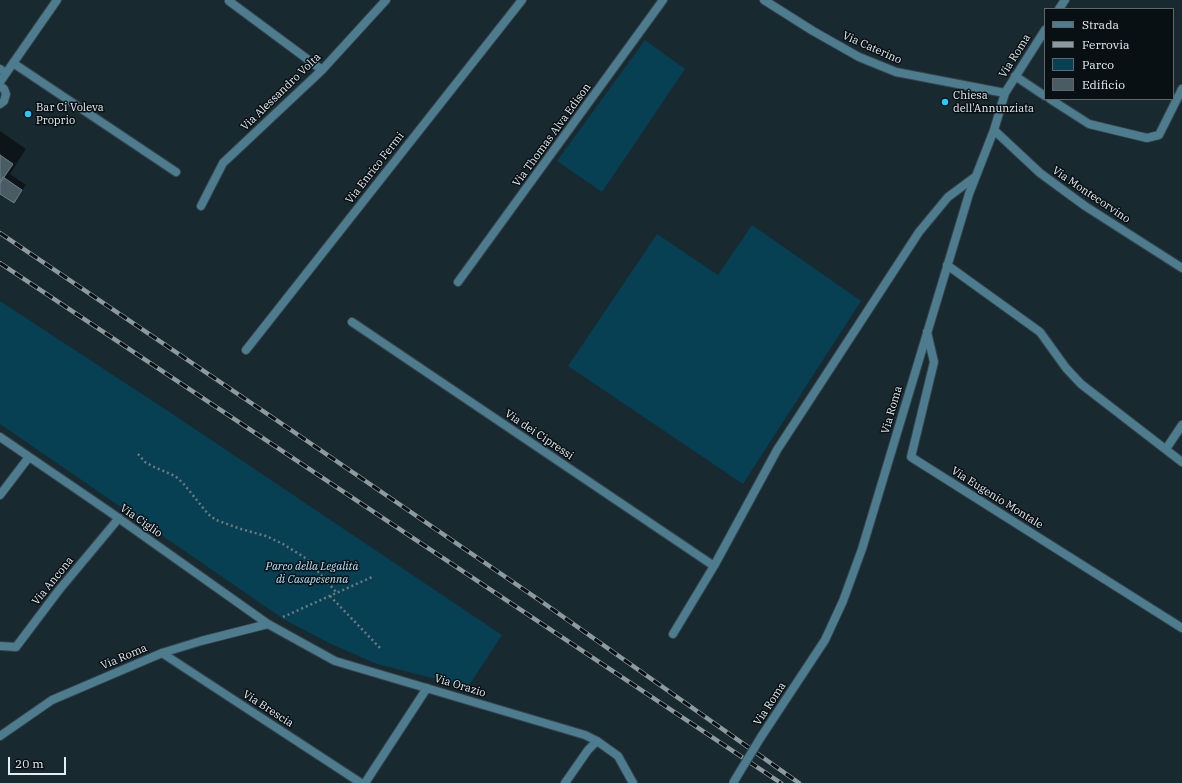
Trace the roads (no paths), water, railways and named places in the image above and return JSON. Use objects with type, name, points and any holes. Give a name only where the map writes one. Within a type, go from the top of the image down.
[{"type":"street","points":[[0,82],[3,71],[13,63],[57,0]]},
{"type":"street","name":"Via Alessandro Volta","points":[[201,206],[223,163],[322,70],[386,0]]},
{"type":"street","name":"Via Enrico Fermi","points":[[246,350],[522,0]]},
{"type":"street","name":"Via Thomas Alva Edison","points":[[458,282],[663,0]]},
{"type":"street","name":"Via Caterino","points":[[764,0],[813,31],[853,53],[896,72],[1005,92]]},
{"type":"street","points":[[229,1],[322,70]]},
{"type":"street","name":"Via Roma","points":[[733,783],[825,640],[843,601],[862,549],[969,194],[994,130],[1005,92],[1044,32]]},
{"type":"street","points":[[13,63],[176,172]]},
{"type":"street","points":[[1015,76],[1044,95]]},
{"type":"street","points":[[0,86],[4,88],[6,94],[4,101],[0,104]]},
{"type":"street","points":[[1052,100],[1089,124],[1147,138],[1159,135],[1182,89]]},
{"type":"street","name":"Via Montecorvino","points":[[994,130],[1040,173],[1085,206],[1182,268]]},
{"type":"street","points":[[672,634],[714,566],[777,450],[919,232],[948,197],[975,177]]},
{"type":"street","points":[[947,266],[1040,332],[1066,368],[1081,384],[1182,462]]},
{"type":"street","name":"Via dei Cipressi","points":[[352,322],[714,566]]},
{"type":"street","name":"Via Eugenio Montale","points":[[927,330],[934,362],[911,457],[1182,628]]},
{"type":"street","points":[[1166,449],[1182,425]]},
{"type":"street","name":"Via Ciglio","points":[[0,436],[119,518],[268,624]]},
{"type":"street","points":[[0,495],[29,457]]},
{"type":"street","name":"Via Ancona","points":[[0,646],[16,647],[59,590],[119,518]]},
{"type":"street","name":"Via Roma","points":[[0,736],[52,700],[162,653],[201,641],[268,624]]},
{"type":"street","name":"Via Orazio","points":[[268,624],[335,661],[584,735],[597,741],[618,756],[633,783]]},
{"type":"street","name":"Via Brescia","points":[[162,653],[361,783]]},
{"type":"street","points":[[365,783],[427,688]]},
{"type":"street","points":[[565,783],[588,750],[597,741]]},
{"type":"railway","points":[[0,233],[545,604],[799,783]]},
{"type":"railway","points":[[0,263],[781,783]]},
{"type":"place","name":"Chiesa dell'Annunziata","points":[[945,102]]},
{"type":"place","name":"Bar Ci Voleva Proprio","points":[[28,114]]},
{"type":"park label","name":"Parco della Legalità di Casapesenna","points":[[312,573]]}]
